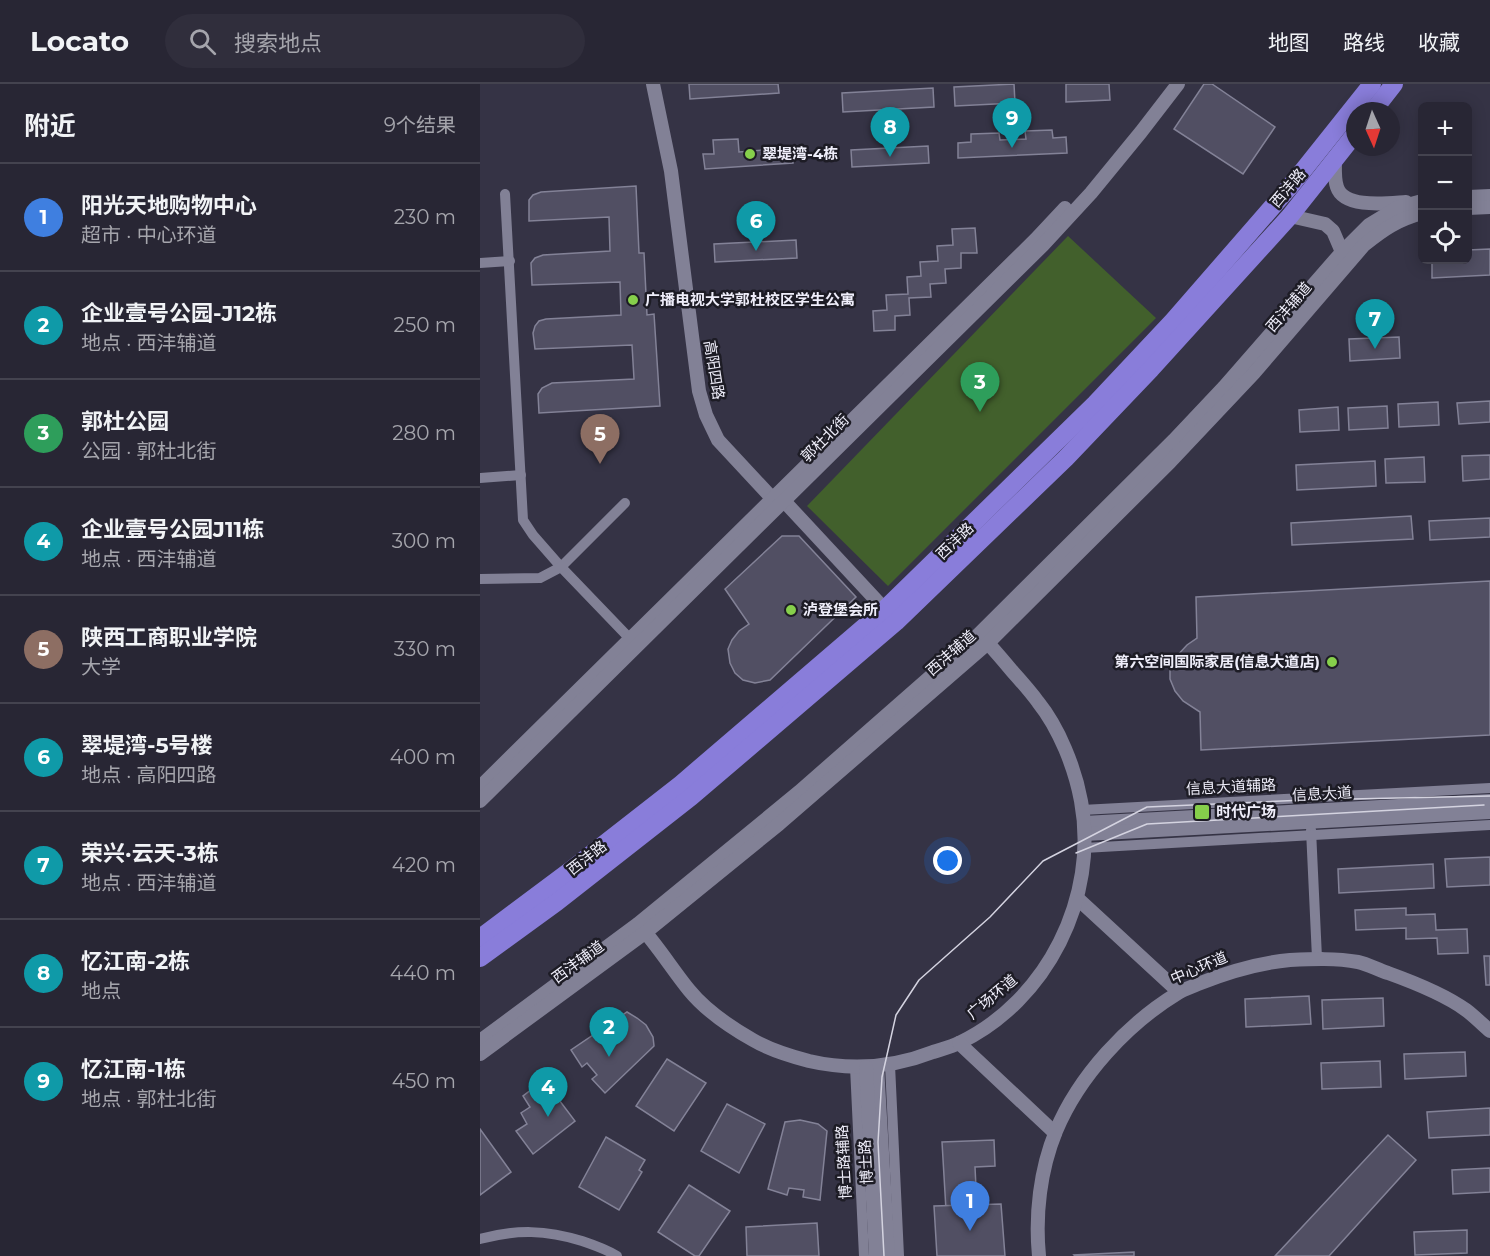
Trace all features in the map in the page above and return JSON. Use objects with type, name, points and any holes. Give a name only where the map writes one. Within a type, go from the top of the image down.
[{"type":"highway","name":"西沣路","points":[[480,938],[681,784],[890,616],[1181,312],[1293,183],[1372,84]]},
{"type":"highway","points":[[1380,102],[1394,84]]},
{"type":"highway","name":"西沣路","points":[[480,958],[557,902],[691,797],[1066,458],[1151,369],[1290,216],[1346,145]]},
{"type":"street","name":"高阳四路","points":[[654,84],[671,171],[699,391],[706,415],[718,440],[890,616]]},
{"type":"street","name":"郭杜北街","points":[[778,500],[1074,199],[1168,84]]},
{"type":"street","name":"郭杜北街","points":[[480,801],[634,642],[1043,245],[1091,193],[1178,84]]},
{"type":"street","points":[[1335,159],[1335,180],[1338,190],[1349,200],[1364,203],[1418,205]]},
{"type":"street","points":[[505,194],[523,520],[561,567],[634,642]]},
{"type":"street","points":[[1472,197],[1490,196]]},
{"type":"street","name":"西沣辅道","points":[[983,638],[1224,387],[1368,225],[1397,208],[1418,205]]},
{"type":"street","name":"西沣辅道","points":[[480,1054],[642,928],[799,792],[983,638],[1170,462],[1254,373],[1364,246],[1382,230],[1418,206]]},
{"type":"street","points":[[1472,208],[1490,207]]},
{"type":"street","points":[[1290,216],[1325,224],[1333,231],[1342,252]]},
{"type":"street","points":[[480,263],[510,261]]},
{"type":"street","points":[[480,478],[521,475]]},
{"type":"street","points":[[480,579],[540,578],[561,567],[625,503]]},
{"type":"street","name":"广场环道","points":[[642,928],[704,1006],[754,1041],[794,1057],[843,1067],[911,1061],[958,1043],[995,1020],[1026,992],[1063,936],[1077,898],[1084,829],[1077,784],[1070,761],[1051,721],[1039,703],[983,638]]},
{"type":"street","name":"郭杜北街","points":[[480,787],[634,642]]},
{"type":"street","name":"信息大道辅路","points":[[1084,829],[1490,788]]},
{"type":"street","name":"信息大道","points":[[1311,823],[1490,801]]},
{"type":"street","name":"信息大道","points":[[1084,829],[1311,823],[1490,812]]},
{"type":"street","points":[[1317,958],[1311,823],[1490,825]]},
{"type":"street","points":[[1077,898],[1179,992]]},
{"type":"street","name":"西沣辅道","points":[[480,1041],[642,928]]},
{"type":"street","name":"中心环道","points":[[1039,1256],[1037,1217],[1040,1192],[1055,1133],[1088,1076],[1111,1048],[1136,1023],[1179,992],[1220,975],[1250,966],[1279,961],[1317,958],[1359,962],[1422,986],[1465,1009],[1490,1031]]},
{"type":"street","points":[[958,1043],[1055,1133]]},
{"type":"street","points":[[872,1066],[899,1256]]},
{"type":"street","name":"博士路辅路","points":[[864,1256],[872,1066]]},
{"type":"street","name":"博士路","points":[[872,1066],[876,1256]]},
{"type":"street","name":"博士路","points":[[872,1066],[888,1256]]},
{"type":"street","points":[[480,1239],[513,1232],[548,1233],[594,1245],[617,1256]]},
{"type":"green space","points":[[1068,236],[1156,318],[888,586],[807,506]]},
{"type":"building","points":[[689,84],[778,84],[779,93],[690,99]]},
{"type":"building","points":[[1014,84],[1015,103],[955,106],[954,87]]},
{"type":"building","points":[[1066,84],[1109,84],[1110,100],[1066,102]]},
{"type":"building","points":[[1204,84],[1212,84],[1275,127],[1243,174],[1174,129]]},
{"type":"building","points":[[933,88],[934,107],[843,112],[842,93]]},
{"type":"building","points":[[1052,130],[1053,138],[1066,137],[1067,153],[958,158],[958,143],[971,142],[971,134],[999,133],[1000,140],[1026,139],[1025,131]]},
{"type":"building","name":"翠堤湾-4栋","points":[[738,139],[739,152],[792,148],[793,163],[705,169],[703,154],[714,154],[713,140]]},
{"type":"building","points":[[928,146],[929,163],[852,167],[851,150]]},
{"type":"building","name":"广播电视大学郭杜校区学生公寓","points":[[636,186],[639,253],[644,253],[647,315],[654,314],[660,406],[539,413],[538,394],[542,388],[552,383],[634,379],[632,345],[535,349],[533,333],[539,321],[621,315],[620,282],[532,285],[531,263],[535,258],[543,255],[610,251],[609,217],[529,221],[529,200],[533,195],[541,192]]},
{"type":"building","points":[[975,228],[977,253],[961,253],[961,268],[945,269],[946,283],[930,284],[931,297],[909,298],[910,315],[895,316],[895,330],[874,331],[873,311],[887,310],[886,295],[908,294],[907,277],[921,276],[920,262],[938,261],[937,246],[953,245],[952,229]]},
{"type":"building","points":[[796,240],[797,258],[715,262],[714,244]]},
{"type":"building","points":[[1490,249],[1490,275],[1432,278],[1432,264],[1472,264],[1472,250]]},
{"type":"building","points":[[1399,337],[1400,358],[1350,361],[1349,339]]},
{"type":"building","points":[[1490,401],[1490,422],[1459,424],[1457,403]]},
{"type":"building","points":[[1438,402],[1439,425],[1399,427],[1398,404]]},
{"type":"building","points":[[1387,406],[1388,428],[1349,430],[1348,408]]},
{"type":"building","points":[[1338,407],[1339,430],[1300,432],[1299,410]]},
{"type":"building","points":[[1490,455],[1490,479],[1463,481],[1462,456]]},
{"type":"building","points":[[1424,457],[1425,482],[1386,483],[1385,459]]},
{"type":"building","points":[[1375,461],[1376,486],[1297,490],[1296,465]]},
{"type":"building","points":[[1411,516],[1413,539],[1292,545],[1291,523]]},
{"type":"building","points":[[1490,518],[1490,537],[1430,540],[1429,521]]},
{"type":"building","name":"泸登堡会所","points":[[782,536],[799,536],[856,597],[770,680],[755,683],[743,680],[735,673],[730,663],[728,649],[732,640],[749,624],[725,589]]},
{"type":"building","name":"第六空间国际家居(信息大道店)","points":[[1490,581],[1490,735],[1201,750],[1200,712],[1183,701],[1175,691],[1170,679],[1170,668],[1176,657],[1197,638],[1196,597]]},
{"type":"building","points":[[1490,857],[1490,885],[1447,887],[1445,859]]},
{"type":"building","points":[[1433,864],[1434,888],[1339,893],[1338,869]]},
{"type":"building","points":[[1406,908],[1406,915],[1435,914],[1436,930],[1467,929],[1468,953],[1438,954],[1437,938],[1406,939],[1406,928],[1356,930],[1355,910]]},
{"type":"building","points":[[1484,956],[1490,956],[1490,985],[1486,985]]},
{"type":"building","points":[[1309,996],[1311,1024],[1246,1027],[1245,999]]},
{"type":"building","points":[[1383,998],[1384,1026],[1323,1029],[1322,1000]]},
{"type":"building","points":[[627,1012],[646,1025],[653,1037],[654,1046],[605,1093],[592,1079],[597,1075],[587,1063],[582,1067],[571,1050]]},
{"type":"building","points":[[1465,1052],[1466,1076],[1405,1079],[1404,1054]]},
{"type":"building","points":[[667,1059],[706,1083],[674,1131],[636,1106]]},
{"type":"building","points":[[1380,1061],[1381,1087],[1322,1089],[1321,1063]]},
{"type":"building","points":[[544,1080],[575,1121],[533,1154],[516,1131],[527,1124],[521,1113],[530,1107],[523,1096]]},
{"type":"building","points":[[727,1104],[765,1124],[739,1173],[701,1151]]},
{"type":"building","points":[[1490,1108],[1490,1135],[1429,1138],[1427,1112]]},
{"type":"building","points":[[800,1120],[818,1124],[827,1131],[820,1200],[803,1197],[804,1190],[789,1188],[787,1195],[768,1189],[785,1122]]},
{"type":"building","points":[[480,1129],[511,1172],[480,1195]]},
{"type":"building","points":[[1388,1135],[1416,1160],[1329,1256],[1275,1256]]},
{"type":"building","points":[[606,1137],[645,1160],[639,1170],[642,1172],[619,1210],[579,1187]]},
{"type":"building","points":[[994,1140],[995,1166],[975,1167],[977,1208],[946,1210],[942,1142]]},
{"type":"building","points":[[1490,1168],[1490,1192],[1453,1194],[1452,1170]]},
{"type":"building","points":[[689,1185],[730,1211],[699,1256],[695,1256],[658,1232]]},
{"type":"building","points":[[1001,1204],[1005,1256],[937,1256],[934,1206]]},
{"type":"building","points":[[817,1223],[819,1256],[747,1256],[746,1227]]},
{"type":"building","points":[[1467,1230],[1467,1253],[1415,1255],[1414,1232]]},
{"type":"building","points":[[1134,1252],[1134,1256],[1074,1255]]},
{"type":"tram line","points":[[884,1256],[878,1142],[882,1077],[896,1015],[919,980],[990,917],[1043,861],[1147,807],[1305,800],[1490,796]]},
{"type":"tram line","points":[[1076,853],[1147,824],[1484,805]]},
{"type":"place","name":"忆江南-1栋","points":[[1012,148]]},
{"type":"place","name":"翠堤湾-4栋","points":[[750,154]]},
{"type":"place","name":"忆江南-2栋","points":[[890,157]]},
{"type":"place","name":"翠堤湾-5号楼","points":[[756,251]]},
{"type":"place","name":"广播电视大学郭杜校区学生公寓","points":[[633,300]]},
{"type":"place","name":"荣兴·云天-3栋","points":[[1375,349]]},
{"type":"place","name":"郭杜公园","points":[[980,412]]},
{"type":"place","name":"陕西工商职业学院","points":[[600,464]]},
{"type":"place","name":"泸登堡会所","points":[[791,610]]},
{"type":"place","name":"第六空间国际家居(信息大道店)","points":[[1332,662]]},
{"type":"place","name":"时代广场","points":[[1202,812]]},
{"type":"place","name":"企业壹号公园-J12栋","points":[[609,1057]]},
{"type":"place","name":"企业壹号公园J11栋","points":[[548,1117]]},
{"type":"place","name":"阳光天地购物中心","points":[[970,1231]]}]
